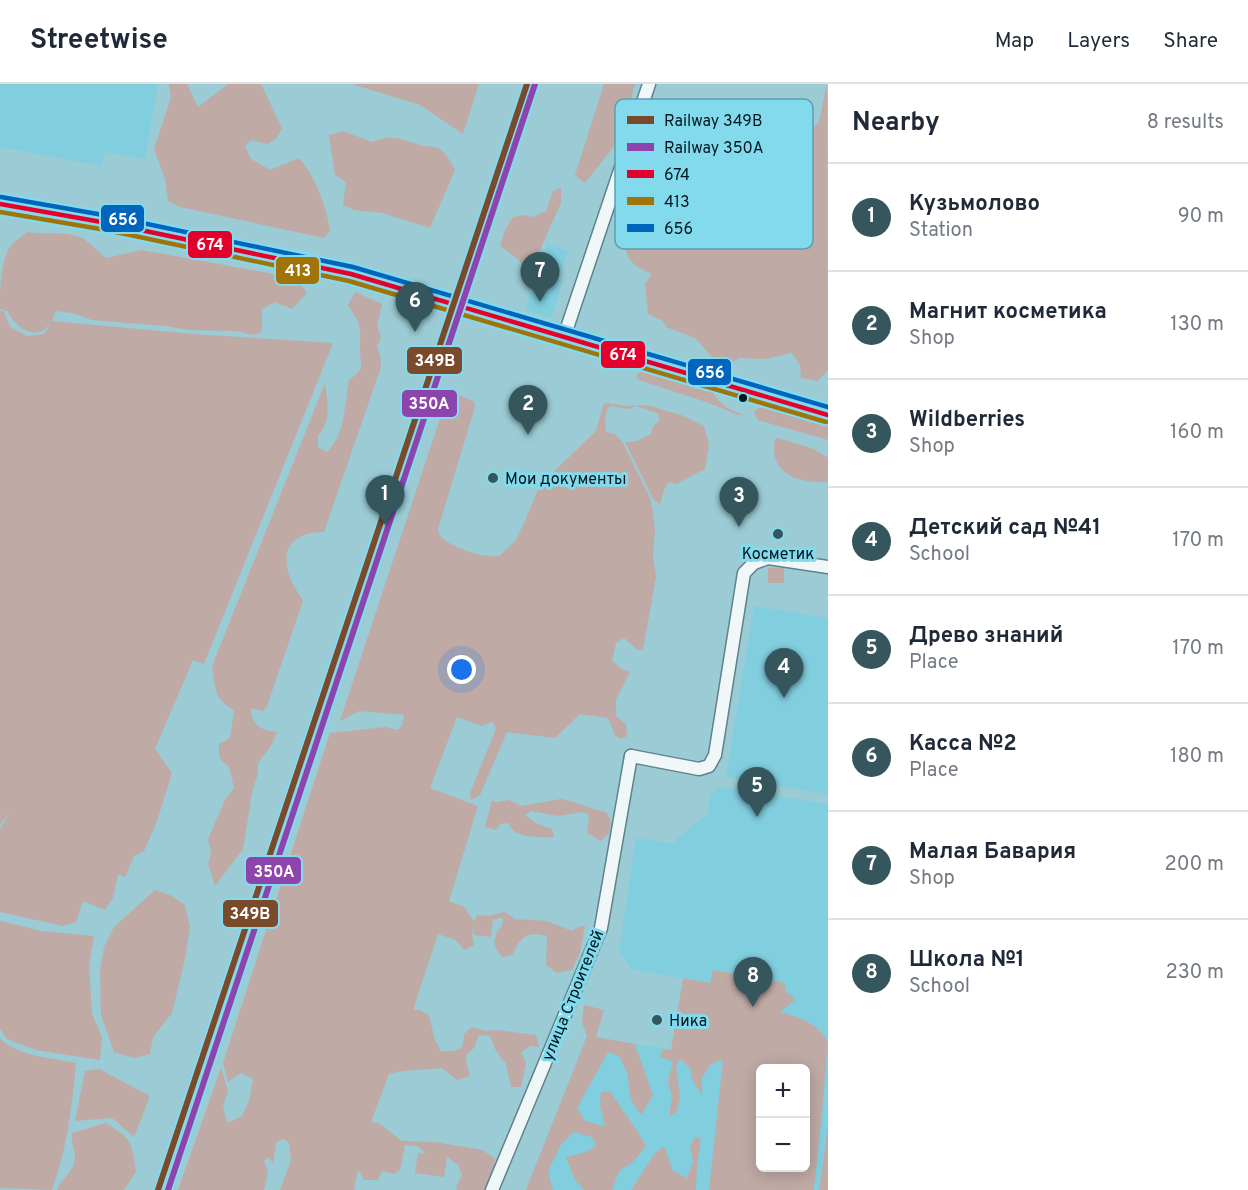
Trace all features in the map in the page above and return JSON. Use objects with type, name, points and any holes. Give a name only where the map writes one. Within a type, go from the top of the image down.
[{"type":"main road","points":[[0,204],[107,223],[351,274],[828,415]]},
{"type":"street","points":[[644,99],[649,84]]},
{"type":"street","points":[[564,337],[615,185]]},
{"type":"street","name":"улица Строителей","points":[[492,1190],[601,928],[631,756],[699,770],[709,766],[715,754],[744,573],[754,564],[768,558],[828,567]]},
{"type":"shaded area","points":[[0,84],[158,84],[145,159],[104,152],[102,166],[0,147]]},
{"type":"shaded area","points":[[169,84],[187,84],[198,107],[228,84],[261,84],[282,128],[276,139],[267,144],[251,140],[245,146],[251,159],[270,170],[299,158],[315,183],[323,202],[330,231],[324,238],[180,207],[168,201],[165,179],[154,149],[171,97]]},
{"type":"shaded area","points":[[352,84],[479,84],[463,134],[420,105]]},
{"type":"shaded area","points":[[604,84],[635,84],[631,99],[615,99],[615,145],[585,183],[575,175]]},
{"type":"shaded area","points":[[827,84],[828,370],[818,381],[801,378],[800,365],[792,353],[766,359],[740,358],[731,363],[714,359],[695,338],[666,327],[663,321],[648,314],[645,284],[652,274],[635,265],[625,249],[813,249],[813,128],[819,122]]},
{"type":"shaded area","points":[[343,131],[372,142],[379,139],[398,138],[423,146],[437,147],[445,154],[455,170],[430,228],[382,213],[354,210],[343,205],[346,182],[335,175],[329,135]]},
{"type":"shaded area","points":[[561,188],[561,203],[532,268],[524,267],[518,259],[500,246],[505,230],[513,217],[523,215],[533,217],[546,211],[553,191]]},
{"type":"shaded area","points":[[27,232],[78,236],[106,258],[142,250],[296,278],[307,293],[292,309],[275,302],[262,309],[262,332],[251,335],[238,331],[188,330],[92,320],[72,313],[56,311],[52,321],[193,334],[333,343],[204,664],[193,660],[155,749],[172,773],[157,821],[144,851],[134,856],[125,877],[118,874],[113,898],[105,910],[83,901],[76,922],[63,926],[0,912],[0,829],[11,810],[0,825],[0,311],[4,311],[10,327],[27,336],[44,334],[51,323],[44,330],[32,333],[18,325],[7,311],[0,309],[1,278],[6,255],[9,248]]},
{"type":"shaded area","points":[[547,244],[568,251],[558,279],[563,282],[551,318],[525,310]]},
{"type":"shaded area","points":[[355,292],[382,304],[377,325],[381,338],[377,346],[381,367],[324,532],[300,537],[294,541],[287,553],[289,575],[303,601],[267,706],[263,711],[251,708],[253,719],[258,726],[277,732],[271,746],[258,763],[243,849],[215,886],[208,864],[211,853],[208,839],[226,798],[234,788],[229,767],[219,758],[219,744],[230,738],[234,710],[219,697],[212,666],[325,383],[327,417],[318,436],[318,447],[327,452],[338,437],[349,380],[361,368],[360,329],[348,305]]},
{"type":"shaded area","points":[[643,371],[712,390],[725,406],[744,415],[738,415],[639,380],[636,377]]},
{"type":"shaded area","points":[[455,393],[474,402],[475,407],[438,529],[440,536],[452,544],[484,555],[499,556],[515,541],[540,485],[596,431],[604,403],[629,406],[647,405],[681,415],[704,426],[709,444],[705,469],[676,484],[669,482],[660,505],[652,497],[625,442],[637,441],[651,434],[653,427],[660,419],[657,413],[636,406],[628,409],[610,406],[607,411],[606,432],[615,434],[623,443],[650,498],[655,530],[653,556],[656,577],[643,650],[638,650],[624,638],[616,643],[612,661],[630,672],[616,699],[616,716],[626,724],[627,736],[620,739],[615,735],[608,718],[580,714],[555,738],[507,732],[480,795],[471,800],[470,793],[496,729],[493,722],[481,726],[457,717],[430,788],[478,806],[449,901],[464,907],[474,921],[477,915],[488,916],[505,912],[515,919],[547,921],[572,931],[585,926],[580,952],[572,970],[557,973],[546,965],[547,936],[534,934],[525,936],[518,943],[512,955],[502,957],[494,945],[497,931],[502,926],[503,917],[493,920],[491,937],[474,935],[475,925],[472,934],[474,945],[464,950],[456,940],[438,934],[413,1010],[420,1010],[429,1016],[435,1040],[441,1051],[461,1048],[464,1034],[472,1027],[485,1031],[536,1035],[539,1047],[531,1046],[521,1052],[526,1063],[521,1087],[511,1087],[506,1064],[496,1051],[490,1036],[479,1035],[474,1048],[467,1054],[466,1062],[470,1076],[457,1080],[442,1068],[408,1070],[389,1074],[371,1122],[379,1123],[402,1141],[435,1142],[482,1150],[495,1158],[494,1168],[485,1190],[457,1190],[456,1187],[462,1175],[458,1165],[447,1157],[444,1177],[415,1173],[418,1153],[426,1154],[418,1146],[405,1145],[400,1170],[394,1174],[382,1171],[378,1180],[364,1180],[358,1169],[354,1190],[280,1190],[291,1160],[289,1143],[283,1139],[276,1143],[273,1163],[268,1157],[264,1161],[268,1172],[264,1190],[178,1190],[221,1068],[228,1091],[223,1106],[227,1123],[242,1116],[249,1101],[253,1079],[241,1073],[228,1082],[223,1063],[330,733],[386,727],[398,730],[402,725],[404,715],[359,711],[340,721],[448,394]]},
{"type":"shaded area","points":[[759,408],[828,424],[828,440],[758,420],[754,411]]},
{"type":"shaded area","points":[[775,439],[814,449],[828,458],[828,482],[806,481],[781,469],[774,451]]},
{"type":"shaded area","points":[[768,568],[784,568],[784,583],[768,583]]},
{"type":"shaded area","points":[[754,606],[828,618],[828,794],[726,777]]},
{"type":"shaded area","points":[[719,787],[828,804],[828,1126],[819,1190],[526,1190],[587,1036],[671,1050],[683,978],[631,969],[619,952],[636,838],[676,844],[677,838],[708,814],[710,794]]},
{"type":"shaded area","points":[[561,799],[606,812],[611,821],[609,833],[601,841],[587,833],[589,815],[582,812],[558,816],[531,811],[525,815],[536,823],[552,829],[554,837],[522,835],[513,830],[508,823],[500,824],[496,830],[485,827],[492,800],[496,802],[509,800],[521,806]]},
{"type":"shaded area","points":[[155,890],[170,895],[185,905],[190,927],[172,1013],[153,1037],[150,1054],[134,1058],[114,1052],[101,1015],[100,970],[104,947],[114,927]]},
{"type":"shaded area","points":[[0,921],[42,931],[94,936],[89,964],[92,1014],[102,1037],[100,1060],[36,1050],[7,1039],[0,1029]]},
{"type":"shaded area","points":[[713,970],[785,983],[785,991],[796,999],[780,1012],[813,1025],[827,1041],[814,1190],[709,1190],[723,1060],[712,1063],[702,1077],[702,1096],[692,1079],[690,1068],[680,1059],[676,1066],[680,1097],[677,1111],[669,1117],[672,1096],[668,1082],[673,1061],[660,1057],[663,1049],[671,1050],[683,978],[710,983]]},
{"type":"shaded area","points":[[584,1005],[604,1010],[596,1037],[635,1044],[653,1095],[641,1115],[631,1100],[627,1072],[619,1056],[608,1052],[577,1108],[585,1121],[605,1126],[600,1105],[601,1092],[611,1092],[646,1146],[633,1162],[619,1171],[612,1190],[584,1190],[575,1180],[566,1157],[586,1152],[596,1146],[592,1137],[574,1132],[560,1146],[548,1172],[553,1190],[526,1190],[587,1036],[582,1022]]},
{"type":"shaded area","points":[[0,1038],[14,1049],[76,1063],[68,1128],[62,1159],[52,1190],[0,1188]]},
{"type":"shaded area","points":[[99,1069],[150,1096],[134,1137],[112,1118],[75,1121],[85,1071]]},
{"type":"shaded area","points":[[106,1123],[121,1133],[132,1148],[136,1172],[124,1190],[57,1190],[74,1162],[72,1133]]},
{"type":"shaded area","points":[[828,1126],[828,1190],[819,1190]]},
{"type":"shaded area","points":[[695,1137],[701,1139],[696,1190],[631,1190],[655,1153],[664,1146],[673,1171],[687,1178],[693,1162],[690,1146]]},
{"type":"rail line","name":"349В","points":[[158,1190],[527,84]]},
{"type":"rail line","name":"350А","points":[[168,1190],[535,84]]},
{"type":"transit line","name":"656","points":[[1,197],[109,216],[353,267],[828,407]]},
{"type":"transit line","name":"674","points":[[0,204],[107,223],[351,274],[828,415]]},
{"type":"transit line","name":"413","points":[[0,212],[106,230],[349,281],[826,422]]},
{"type":"place","name":"Малая Бавария","points":[[540,302]]},
{"type":"place","name":"Касса №2","points":[[415,332]]},
{"type":"place","name":"Магнит косметика","points":[[528,435]]},
{"type":"place","name":"Мои документы","points":[[493,478]]},
{"type":"place","name":"Кузьмолово","points":[[385,525]]},
{"type":"place","name":"Wildberries","points":[[739,527]]},
{"type":"place","name":"Косметик","points":[[778,534]]},
{"type":"place","name":"Детский сад №41","points":[[784,698]]},
{"type":"place","name":"Древо знаний","points":[[757,817]]},
{"type":"place","name":"Школа №1","points":[[753,1007]]},
{"type":"place","name":"Ника","points":[[657,1020]]}]
